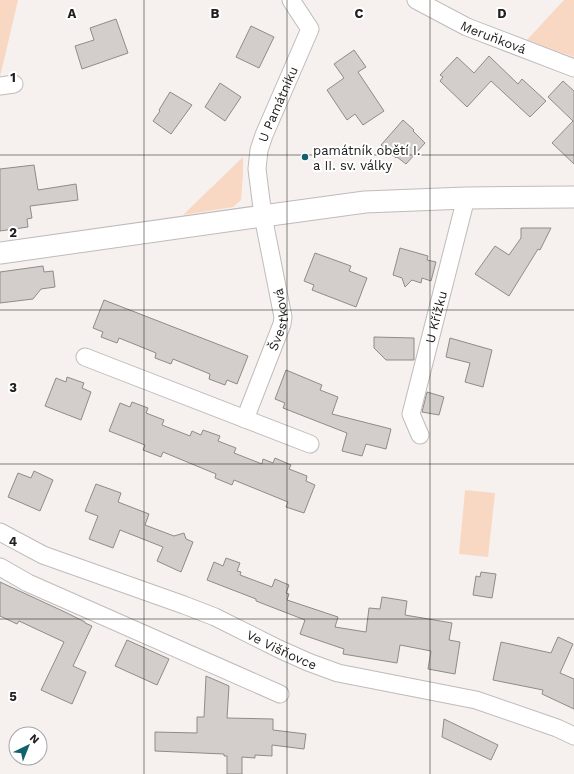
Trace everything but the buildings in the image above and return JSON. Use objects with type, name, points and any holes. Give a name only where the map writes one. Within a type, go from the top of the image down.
[{"type":"street","name":"U Památníku","points":[[263,216],[257,169],[259,150],[264,135],[310,29],[291,0]]},
{"type":"street","name":"Meruňková","points":[[416,0],[467,27],[574,68]]},
{"type":"street","points":[[0,253],[365,202],[466,198],[574,197]]},
{"type":"street","name":"U Křížku","points":[[420,435],[411,414],[466,198]]},
{"type":"street","name":"Švestková","points":[[245,419],[282,324],[283,317],[263,216]]},
{"type":"street","points":[[85,357],[310,444]]},
{"type":"street","name":"Ve Višňovce","points":[[0,532],[43,555],[215,617],[279,649],[338,673],[476,700],[557,728],[574,736]]},
{"type":"street","points":[[0,567],[28,583],[280,694]]},
{"type":"shaded area","points":[[0,0],[18,0],[0,77]]},
{"type":"shaded area","points":[[564,0],[574,0],[574,57],[527,40]]},
{"type":"shaded area","points":[[243,157],[241,200],[233,207],[183,215]]},
{"type":"shaded area","points":[[465,490],[495,493],[488,557],[459,554]]},
{"type":"place","name":"památník obětí I. a II. sv. války","points":[[305,157]]}]
